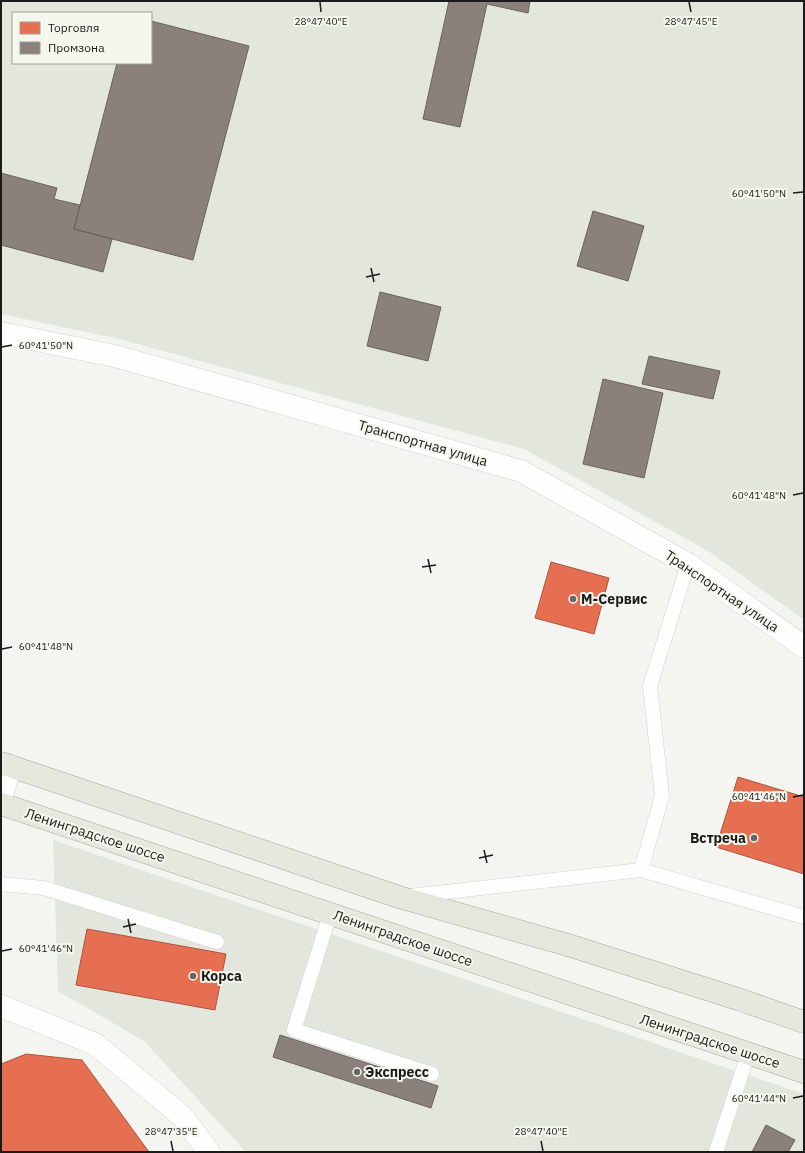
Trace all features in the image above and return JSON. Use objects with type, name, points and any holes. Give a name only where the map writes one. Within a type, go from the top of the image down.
[{"type":"main road","points":[[6,765],[399,897],[568,945],[741,1000],[804,1022]]},
{"type":"main road","name":"Ленинградское шоссе","points":[[1,804],[804,1072]]},
{"type":"street","name":"Транспортная улица","points":[[1,333],[115,356],[521,471],[688,564],[804,648]]},
{"type":"street","points":[[1,798],[6,765]]},
{"type":"street","points":[[1,1006],[95,1044],[183,1117],[209,1152]]},
{"type":"lane","points":[[641,870],[662,796],[650,686],[688,564]]},
{"type":"lane","points":[[399,897],[641,870],[804,917]]},
{"type":"lane","points":[[1,884],[44,888],[217,942]]},
{"type":"lane","points":[[330,914],[294,1030],[432,1074]]},
{"type":"lane","points":[[716,1152],[748,1054]]},
{"type":"shaded area","points":[[1,1],[804,1],[804,620],[708,551],[524,449],[119,339],[1,314]]},
{"type":"shaded area","points":[[53,840],[804,1094],[804,1152],[246,1152],[144,1041],[58,991]]},
{"type":"building: Торговля","points":[[551,562],[609,578],[594,634],[535,618]]},
{"type":"building: Торговля","points":[[738,777],[804,797],[804,874],[716,847]]},
{"type":"building: Торговля","points":[[87,929],[226,954],[215,1010],[76,985]]},
{"type":"building: Торговля","points":[[26,1054],[82,1060],[149,1152],[1,1152],[1,1064]]},
{"type":"building: Промзона","points":[[449,1],[530,1],[528,13],[487,4],[460,127],[423,119]]},
{"type":"building: Промзона","points":[[152,21],[249,46],[193,260],[74,229],[117,64],[152,64]]},
{"type":"building: Промзона","points":[[1,173],[57,188],[54,199],[80,205],[74,229],[112,239],[103,272],[1,245]]},
{"type":"building: Промзона","points":[[593,211],[644,226],[628,281],[577,266]]},
{"type":"building: Промзона","points":[[380,292],[441,307],[428,361],[367,346]]},
{"type":"building: Промзона","points":[[649,356],[720,371],[713,399],[642,384]]},
{"type":"building: Промзона","points":[[603,379],[663,393],[644,478],[583,464]]},
{"type":"building: Промзона","name":"Экспресс","points":[[280,1035],[438,1086],[431,1108],[273,1057]]},
{"type":"building: Промзона","points":[[766,1125],[795,1140],[788,1152],[752,1152]]},
{"type":"place","name":"М-Сервис","points":[[573,599]]},
{"type":"place","name":"Встреча","points":[[754,838]]},
{"type":"place","name":"Корса","points":[[193,976]]},
{"type":"place","name":"Экспресс","points":[[357,1072]]}]
